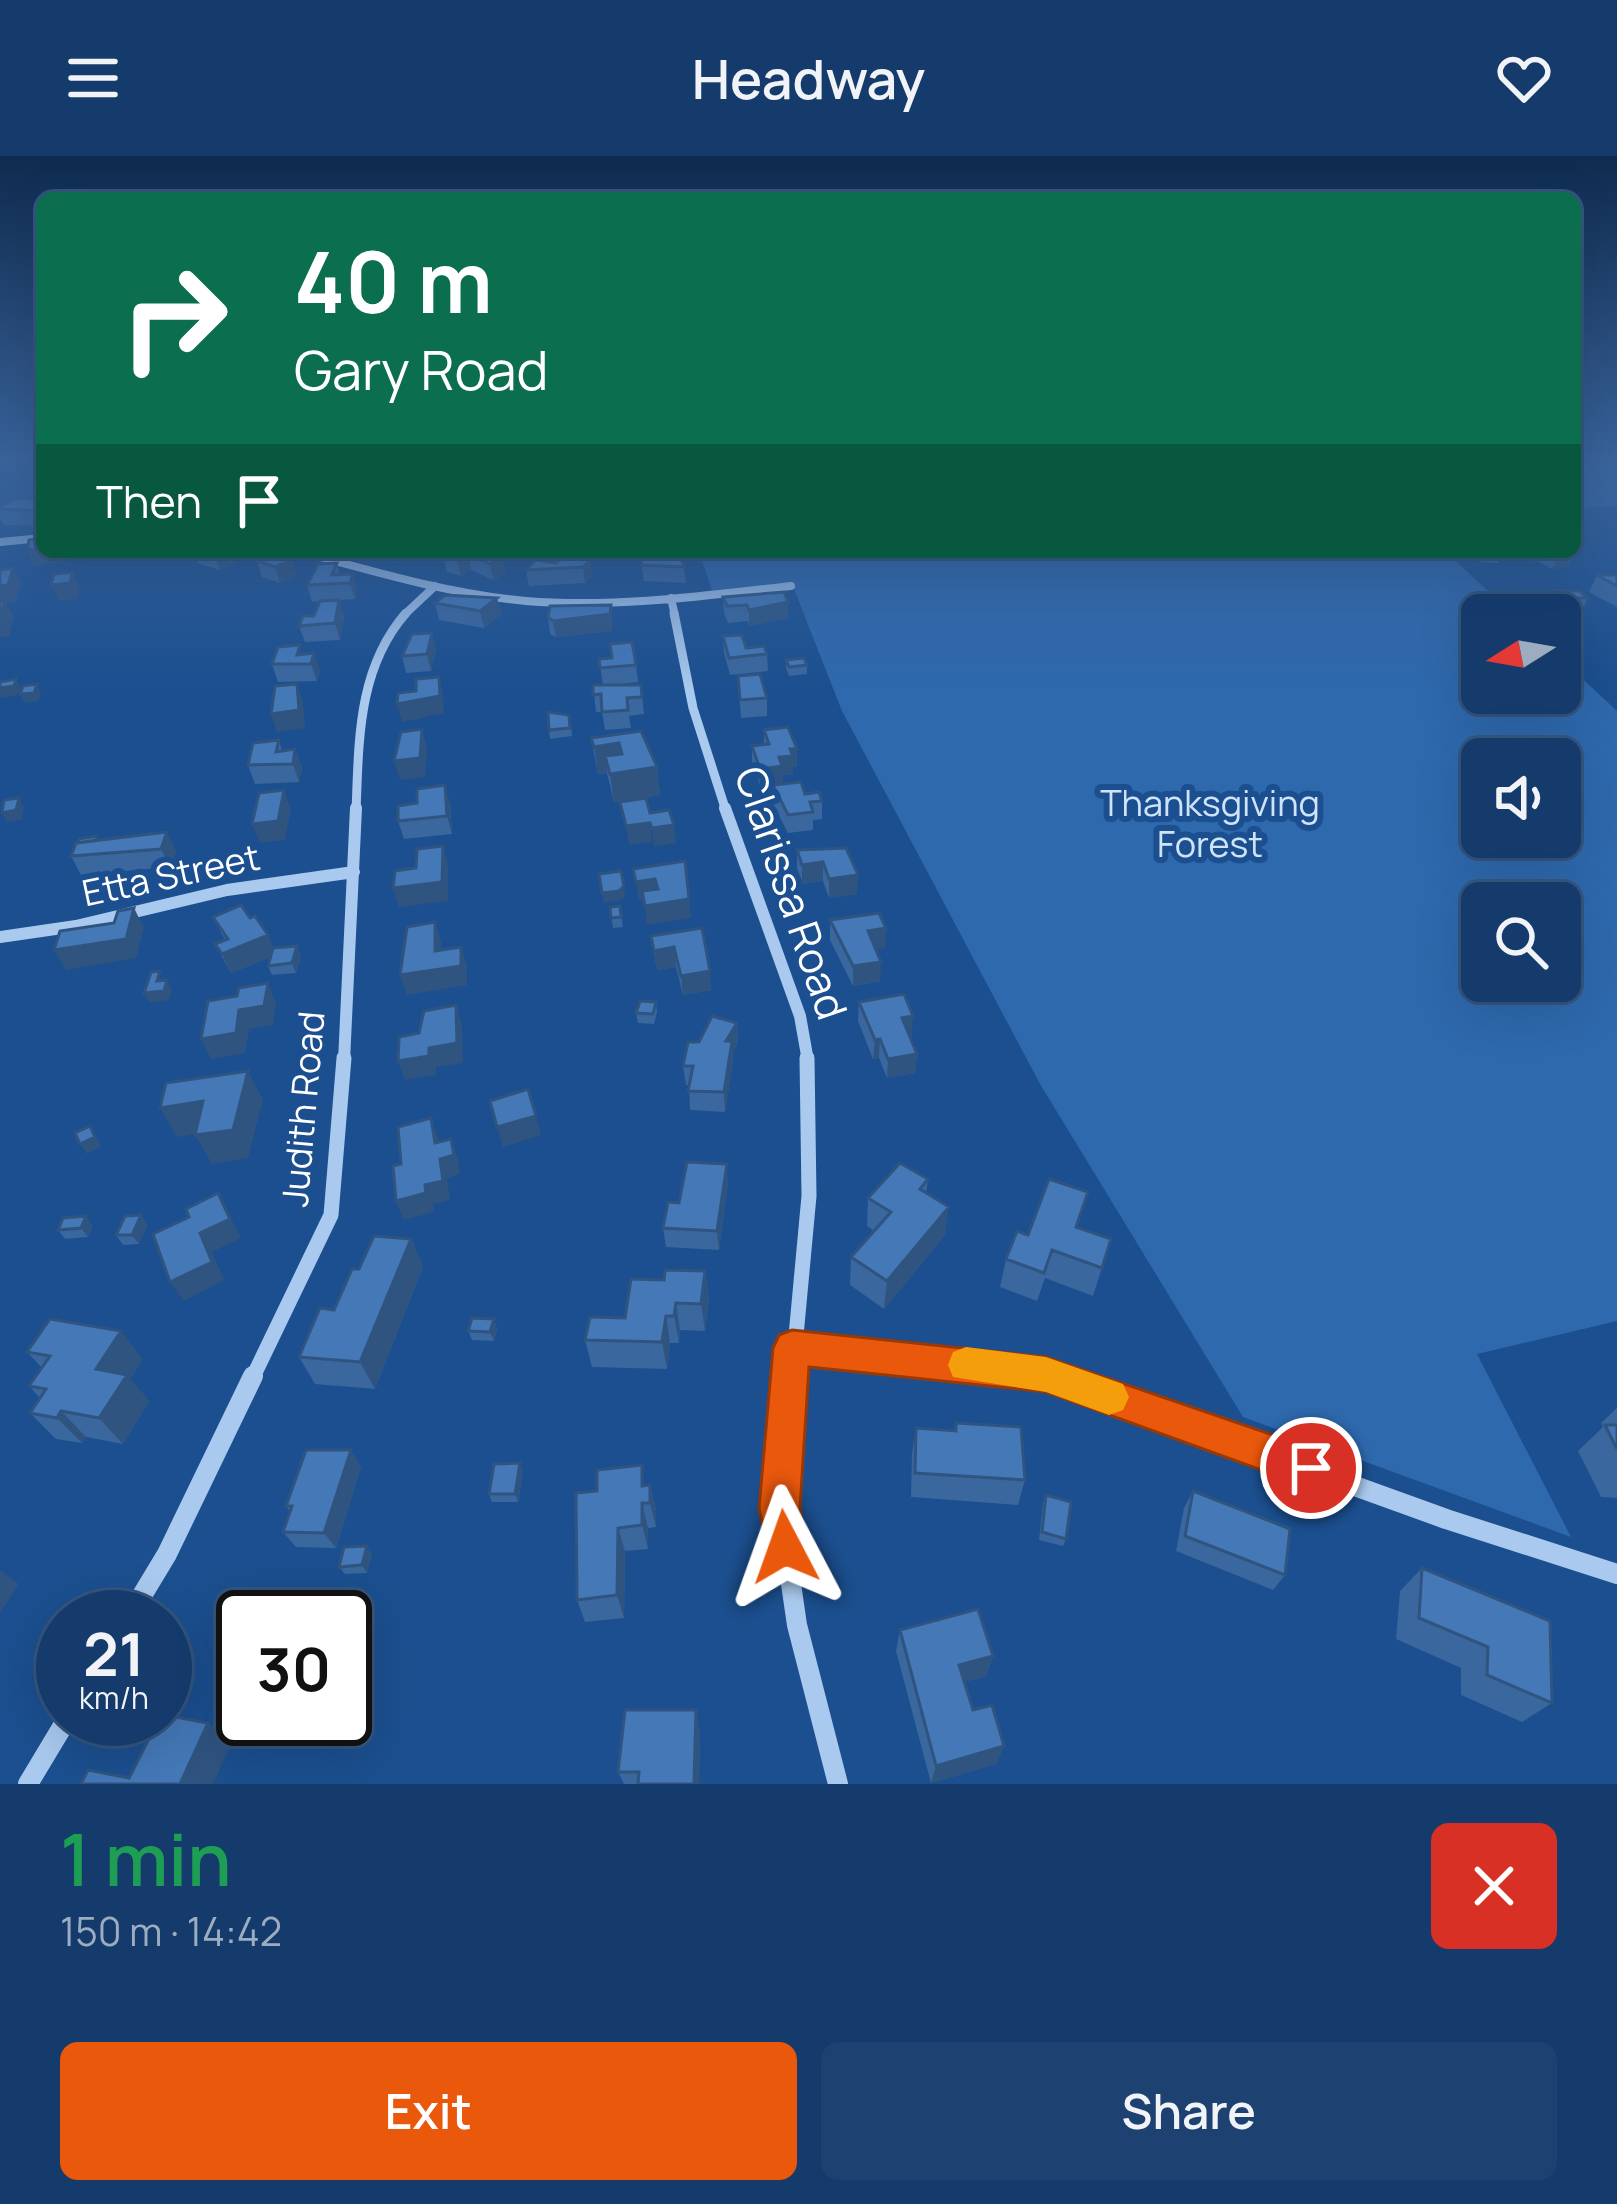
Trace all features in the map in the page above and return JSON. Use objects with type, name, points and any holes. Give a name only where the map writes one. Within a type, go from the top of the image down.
[{"type":"street","points":[[0,542],[36,539]]},
{"type":"street","points":[[325,558],[435,586],[531,601],[670,598],[791,586]]},
{"type":"street","name":"Judith Road","points":[[145,1590],[331,1215],[342,1108],[360,728],[368,673],[382,640],[435,586]]},
{"type":"street","name":"Clarissa Road","points":[[670,598],[693,708],[800,1016],[809,1068],[809,1196],[780,1508],[797,1625],[838,1784]]},
{"type":"street","name":"Etta Street","points":[[0,937],[76,926],[227,890],[354,872]]},
{"type":"street","points":[[792,1348],[1046,1375],[1446,1520],[1617,1574]]},
{"type":"street","points":[[28,1784],[51,1746]]},
{"type":"green space","name":"Thanksgiving Forest","points":[[701,558],[1452,558],[1491,594],[1461,594],[1461,714],[1581,714],[1581,678],[1617,711],[1617,1321],[1477,1354],[1571,1537],[1243,1417],[1040,1084],[842,711],[792,584],[712,590]]},
{"type":"building","points":[[265,558],[292,560],[275,567],[257,561]]},
{"type":"building","points":[[561,558],[590,560],[583,567],[526,570],[536,560],[556,563]]},
{"type":"building","points":[[640,558],[681,558],[684,567],[642,565]]},
{"type":"building","points":[[337,563],[332,575],[353,574],[350,583],[307,585],[318,564]]},
{"type":"building","points":[[13,568],[8,585],[0,586],[0,570]]},
{"type":"building","points":[[73,572],[70,583],[51,585],[54,574]]},
{"type":"building","points":[[1597,575],[1617,575],[1617,586]]},
{"type":"building","points":[[784,592],[788,602],[749,610],[747,605],[727,606],[723,597]]},
{"type":"building","points":[[445,595],[497,598],[480,611],[435,603]]},
{"type":"building","points":[[339,600],[335,623],[299,626],[303,616],[314,616],[320,601]]},
{"type":"building","points":[[611,605],[610,614],[553,621],[548,617],[550,606]]},
{"type":"building","points":[[432,633],[427,654],[402,656],[412,634]]},
{"type":"building","points":[[742,635],[746,648],[764,646],[767,654],[729,658],[723,636]]},
{"type":"building","points":[[632,642],[636,665],[600,668],[599,659],[612,658],[610,644]]},
{"type":"building","points":[[300,645],[297,655],[314,653],[311,664],[272,664],[278,647]]},
{"type":"building","points":[[804,658],[807,665],[789,667],[786,660]]},
{"type":"building","points":[[760,674],[767,698],[740,700],[738,676]]},
{"type":"building","points":[[439,677],[440,696],[397,704],[398,693],[416,691],[416,679]]},
{"type":"building","points":[[16,679],[14,686],[0,688],[0,682]]},
{"type":"building","points":[[37,684],[34,693],[20,694],[23,686]]},
{"type":"building","points":[[297,684],[299,710],[271,714],[275,686]]},
{"type":"building","points":[[593,685],[641,685],[642,697],[627,698],[628,710],[602,712],[601,694],[593,695]]},
{"type":"building","points":[[548,712],[569,715],[570,728],[549,730]]},
{"type":"building","points":[[788,727],[797,749],[790,749],[793,756],[779,757],[782,766],[760,769],[752,746],[769,744],[764,730]]},
{"type":"building","points":[[422,729],[420,758],[394,761],[401,732]]},
{"type":"building","points":[[641,731],[657,767],[610,774],[605,756],[622,754],[619,743],[594,747],[591,738]]},
{"type":"building","points":[[279,740],[276,752],[295,749],[293,764],[248,765],[253,743]]},
{"type":"building","points":[[801,782],[805,794],[819,792],[822,801],[810,802],[813,812],[788,815],[773,785]]},
{"type":"building","points":[[445,785],[447,816],[398,821],[398,806],[417,803],[417,789]]},
{"type":"building","points":[[284,790],[278,821],[252,824],[259,793]]},
{"type":"building","points":[[19,798],[16,810],[2,813],[4,800]]},
{"type":"building","points":[[646,798],[650,813],[669,810],[674,825],[626,826],[620,802]]},
{"type":"building","points":[[167,832],[161,849],[71,856],[76,843]]},
{"type":"building","points":[[443,846],[442,882],[393,888],[395,871],[416,868],[417,849]]},
{"type":"building","points":[[846,848],[858,875],[829,879],[823,862],[802,865],[797,850]]},
{"type":"building","points":[[685,861],[689,899],[645,906],[642,891],[658,889],[655,879],[636,882],[633,869]]},
{"type":"building","points":[[621,871],[624,886],[602,893],[599,874]]},
{"type":"building","points":[[241,905],[268,935],[222,954],[215,944],[228,939],[213,917]]},
{"type":"building","points":[[620,906],[621,917],[611,918],[610,907]]},
{"type":"building","points":[[134,908],[126,939],[54,950],[60,931],[114,923],[118,911]]},
{"type":"building","points":[[879,913],[886,928],[868,931],[881,962],[853,966],[830,920]]},
{"type":"building","points":[[435,922],[435,951],[461,947],[461,966],[400,975],[407,927]]},
{"type":"building","points":[[702,928],[710,971],[681,976],[674,947],[654,951],[651,936]]},
{"type":"building","points":[[297,946],[292,963],[268,966],[273,948]]},
{"type":"building","points":[[160,971],[157,981],[167,980],[164,991],[144,993],[151,972]]},
{"type":"building","points":[[268,983],[264,1006],[239,1010],[236,1033],[201,1039],[208,1001]]},
{"type":"building","points":[[904,994],[913,1016],[902,1018],[917,1054],[888,1059],[859,1002]]},
{"type":"building","points":[[640,1001],[656,1002],[653,1014],[636,1013]]},
{"type":"building","points":[[456,1005],[457,1043],[429,1048],[429,1056],[398,1061],[399,1037],[419,1033],[424,1011]]},
{"type":"building","points":[[712,1016],[737,1023],[726,1041],[732,1041],[724,1092],[688,1091],[693,1066],[683,1066],[688,1042],[699,1042]]},
{"type":"building","points":[[248,1071],[233,1130],[195,1135],[203,1101],[160,1108],[166,1083]]},
{"type":"building","points":[[528,1089],[536,1116],[497,1127],[490,1101]]},
{"type":"building","points":[[431,1118],[435,1143],[451,1139],[454,1155],[440,1159],[443,1181],[425,1185],[426,1193],[396,1201],[393,1166],[401,1164],[398,1127]]},
{"type":"building","points":[[90,1126],[95,1137],[80,1144],[75,1133]]},
{"type":"building","points":[[687,1162],[727,1164],[717,1231],[663,1228],[668,1202],[679,1203]]},
{"type":"building","points":[[900,1163],[928,1179],[920,1189],[949,1207],[887,1281],[851,1257],[891,1212],[868,1198]]},
{"type":"building","points":[[1049,1179],[1088,1192],[1076,1227],[1111,1239],[1102,1268],[1052,1250],[1044,1273],[1006,1259],[1017,1231],[1028,1235]]},
{"type":"building","points":[[218,1193],[230,1219],[200,1233],[212,1262],[170,1282],[153,1234],[189,1217],[186,1209]]},
{"type":"building","points":[[141,1215],[132,1235],[116,1235],[125,1216]]},
{"type":"building","points":[[86,1216],[81,1228],[58,1230],[63,1218]]},
{"type":"building","points":[[374,1236],[411,1239],[360,1362],[299,1357],[320,1308],[334,1310],[352,1269],[359,1269]]},
{"type":"building","points":[[665,1270],[705,1271],[701,1304],[676,1303],[674,1316],[666,1316],[662,1342],[585,1340],[590,1317],[625,1318],[631,1279],[664,1280]]},
{"type":"building","points":[[472,1318],[494,1319],[490,1332],[468,1331]]},
{"type":"building","points":[[50,1319],[121,1331],[96,1369],[127,1375],[99,1418],[61,1411],[57,1418],[30,1413],[46,1389],[29,1386],[50,1356],[27,1352]]},
{"type":"building","points":[[956,1423],[1021,1427],[1025,1480],[915,1473],[916,1428],[956,1431]]},
{"type":"building","points":[[1605,1425],[1617,1425],[1617,1449]]},
{"type":"building","points":[[306,1450],[351,1450],[324,1533],[283,1532],[292,1506],[286,1506]]},
{"type":"building","points":[[520,1463],[515,1494],[489,1494],[494,1464]]},
{"type":"building","points":[[642,1465],[642,1486],[650,1485],[650,1503],[642,1503],[642,1525],[618,1528],[617,1595],[577,1600],[576,1493],[597,1491],[597,1470]]},
{"type":"building","points":[[1193,1491],[1290,1529],[1285,1575],[1185,1536]]},
{"type":"building","points":[[1046,1495],[1071,1502],[1066,1539],[1042,1532]]},
{"type":"building","points":[[367,1546],[362,1565],[339,1567],[344,1547]]},
{"type":"building","points":[[1422,1568],[1550,1621],[1552,1703],[1487,1675],[1488,1647],[1419,1618]]},
{"type":"building","points":[[978,1609],[993,1656],[959,1665],[973,1710],[992,1705],[1004,1746],[936,1766],[900,1630]]},
{"type":"building","points":[[625,1710],[696,1710],[694,1784],[638,1784],[639,1772],[618,1772]]},
{"type":"building","points":[[192,1720],[208,1723],[180,1784],[81,1784],[88,1770],[129,1778],[145,1746],[192,1746]]},
{"type":"slow traffic","points":[[966,1365],[1046,1375],[1109,1397]]},
{"type":"route","points":[[785,1547],[780,1508],[792,1348],[1046,1375],[1311,1468]]}]
